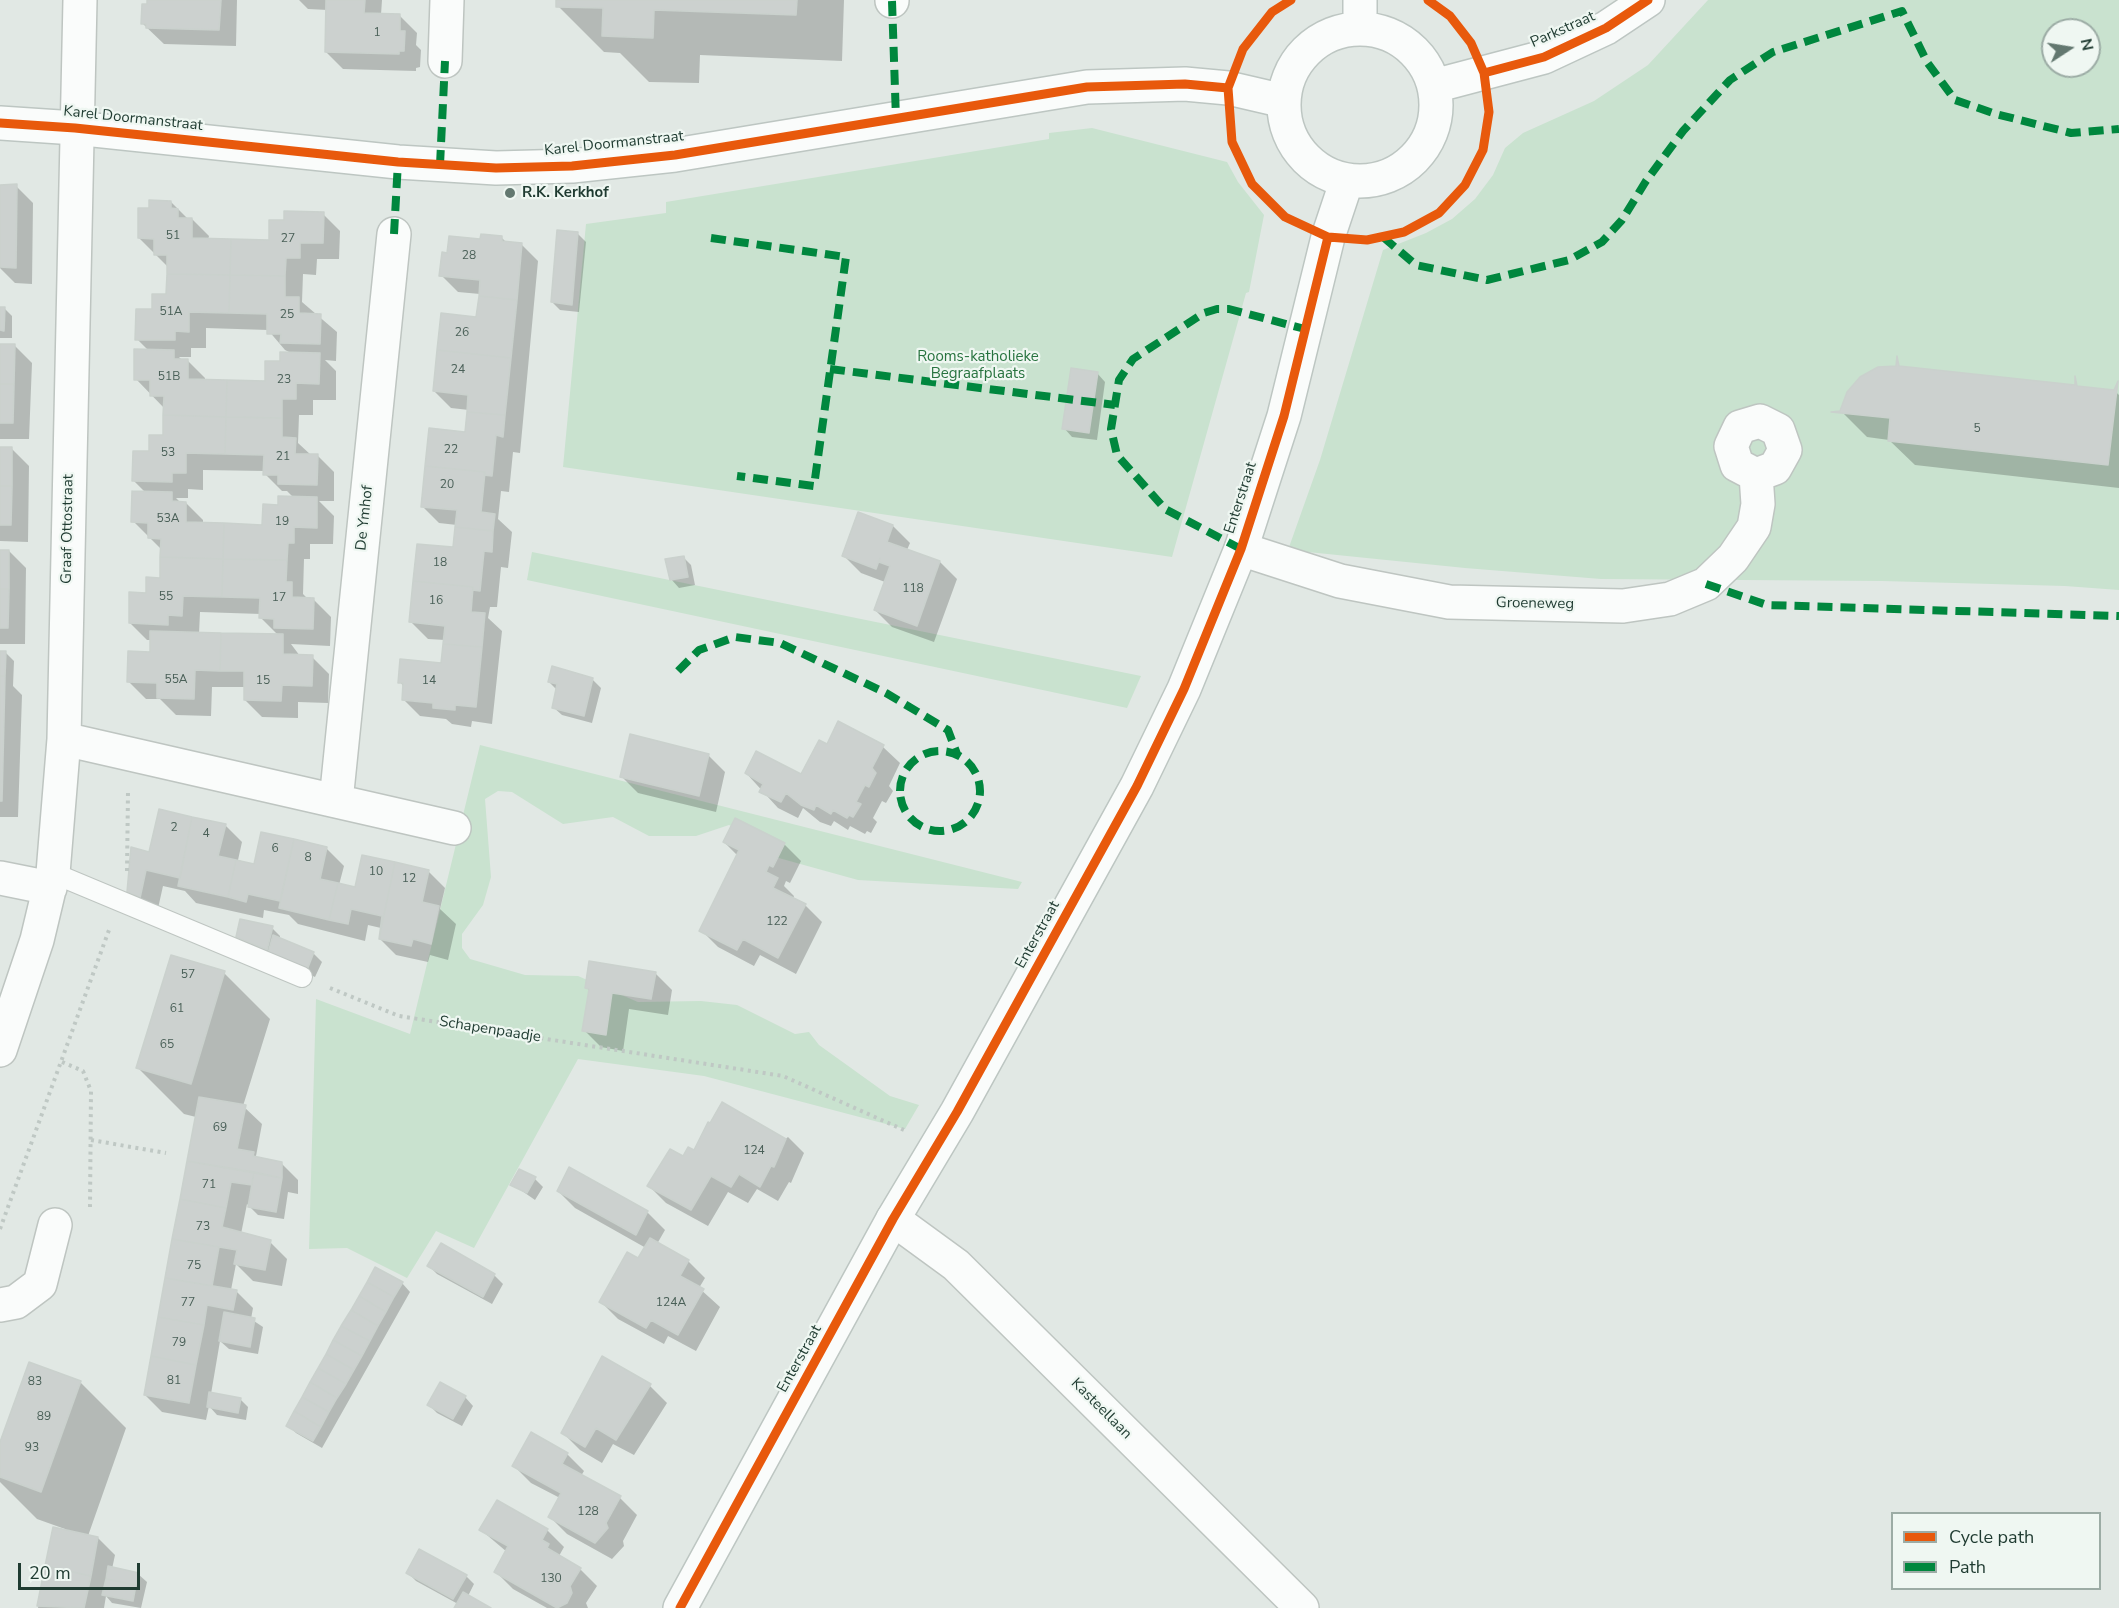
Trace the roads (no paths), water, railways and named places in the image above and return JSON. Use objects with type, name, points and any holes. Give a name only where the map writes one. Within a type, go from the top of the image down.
[{"type":"main road","name":"Graaf Ottostraat","points":[[0,1050],[37,940],[51,881],[64,739],[75,128],[80,0]]},
{"type":"main road","points":[[445,61],[447,0]]},
{"type":"main road","name":"Parkstraat","points":[[1434,86],[1544,57],[1606,28],[1648,0]]},
{"type":"main road","points":[[1360,14],[1384,33],[1407,45],[1424,63],[1434,86],[1436,111],[1430,136],[1416,157],[1396,172],[1372,181],[1347,180],[1321,171],[1301,153],[1287,128],[1284,101],[1291,73],[1307,50],[1360,14]]},
{"type":"main road","name":"Karel Doormanstraat","points":[[0,123],[75,128],[398,162],[496,168],[561,166],[675,154],[1087,87],[1196,85],[1228,88],[1284,101]]},
{"type":"main road","name":"Enterstraat","points":[[680,1608],[893,1220],[938,1144],[1137,786],[1184,689],[1241,549],[1284,416],[1328,237],[1347,180]]},
{"type":"main road","name":"De Ymhof","points":[[336,801],[394,234]]},
{"type":"main road","name":"Groeneweg","points":[[1241,549],[1340,581],[1449,602],[1623,606],[1670,599],[1706,584],[1733,558],[1754,526],[1758,504],[1756,475]]},
{"type":"main road","points":[[64,739],[454,828]]},
{"type":"main road","points":[[0,878],[51,881]]},
{"type":"main road","name":"Kasteellaan","points":[[893,1220],[956,1265],[1302,1608]]},
{"type":"main road","points":[[0,1305],[16,1302],[40,1284],[55,1225]]},
{"type":"lane","points":[[51,881],[119,902],[302,977]]},
{"type":"place","name":"R.K. Kerkhof","points":[[510,193]]},
{"type":"park label","name":"Rooms-katholieke Begraafplaats","points":[[978,366]]}]
